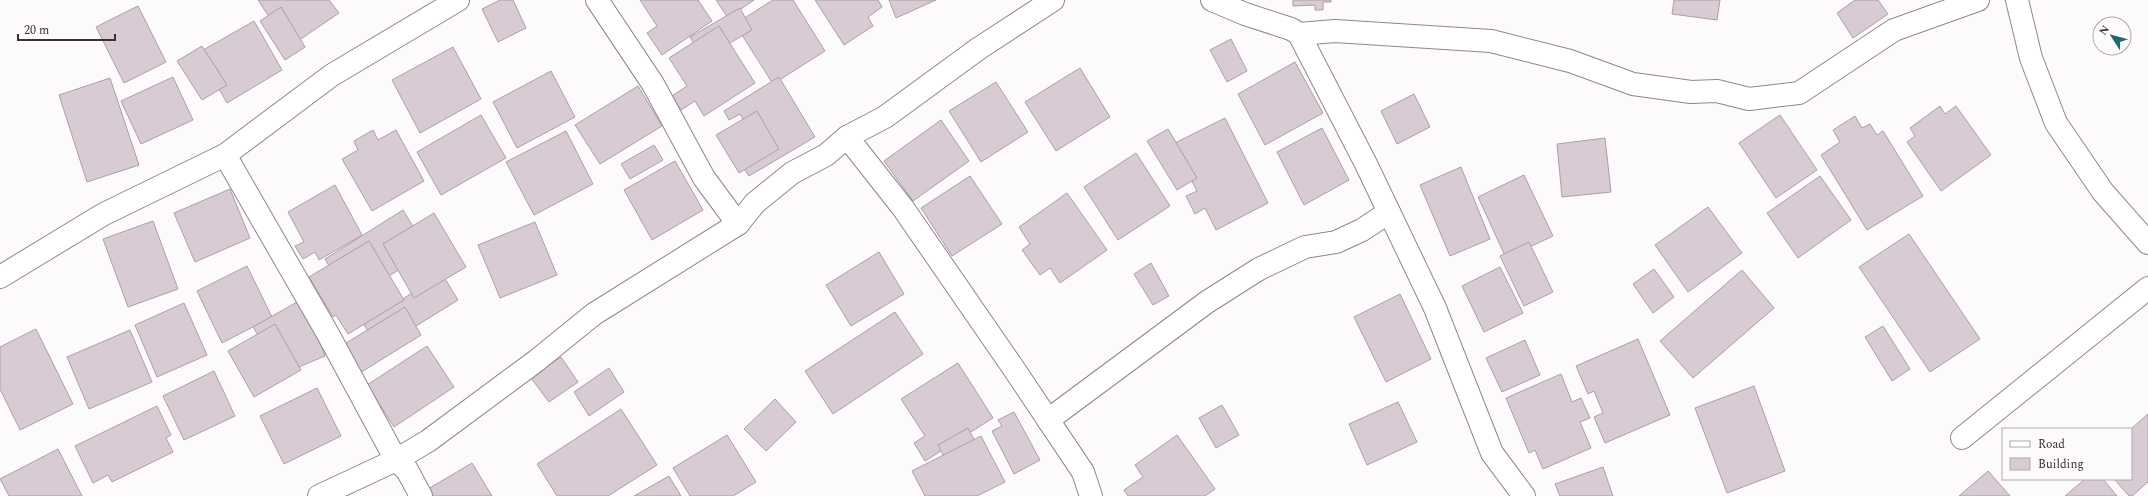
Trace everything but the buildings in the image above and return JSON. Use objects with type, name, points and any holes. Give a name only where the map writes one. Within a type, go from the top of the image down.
[{"type":"street","points":[[0,277],[104,214],[225,155],[332,75],[458,0]]},
{"type":"street","points":[[597,0],[620,37],[653,84],[704,178],[738,224]]},
{"type":"street","points":[[319,496],[396,460],[460,420],[594,314],[738,224],[755,203],[792,173],[826,155],[847,137],[885,117],[978,49],[1053,0]]},
{"type":"street","points":[[1212,0],[1245,14],[1291,29],[1298,34],[1390,212],[1435,308],[1492,453],[1524,496]]},
{"type":"street","points":[[1298,34],[1335,31],[1491,41],[1570,61],[1633,84],[1691,92],[1717,91],[1749,99],[1799,93],[1894,30],[1978,0]]},
{"type":"street","points":[[2017,0],[2031,58],[2056,122],[2103,192],[2148,243]]},
{"type":"street","points":[[847,137],[903,208],[1048,420],[1083,472],[1091,496]]},
{"type":"street","points":[[225,155],[324,327],[396,460],[407,470],[421,496]]},
{"type":"street","points":[[1048,420],[1207,302],[1259,268],[1305,247],[1336,242],[1362,230],[1390,212]]},
{"type":"street","points":[[1962,438],[2148,288]]}]
